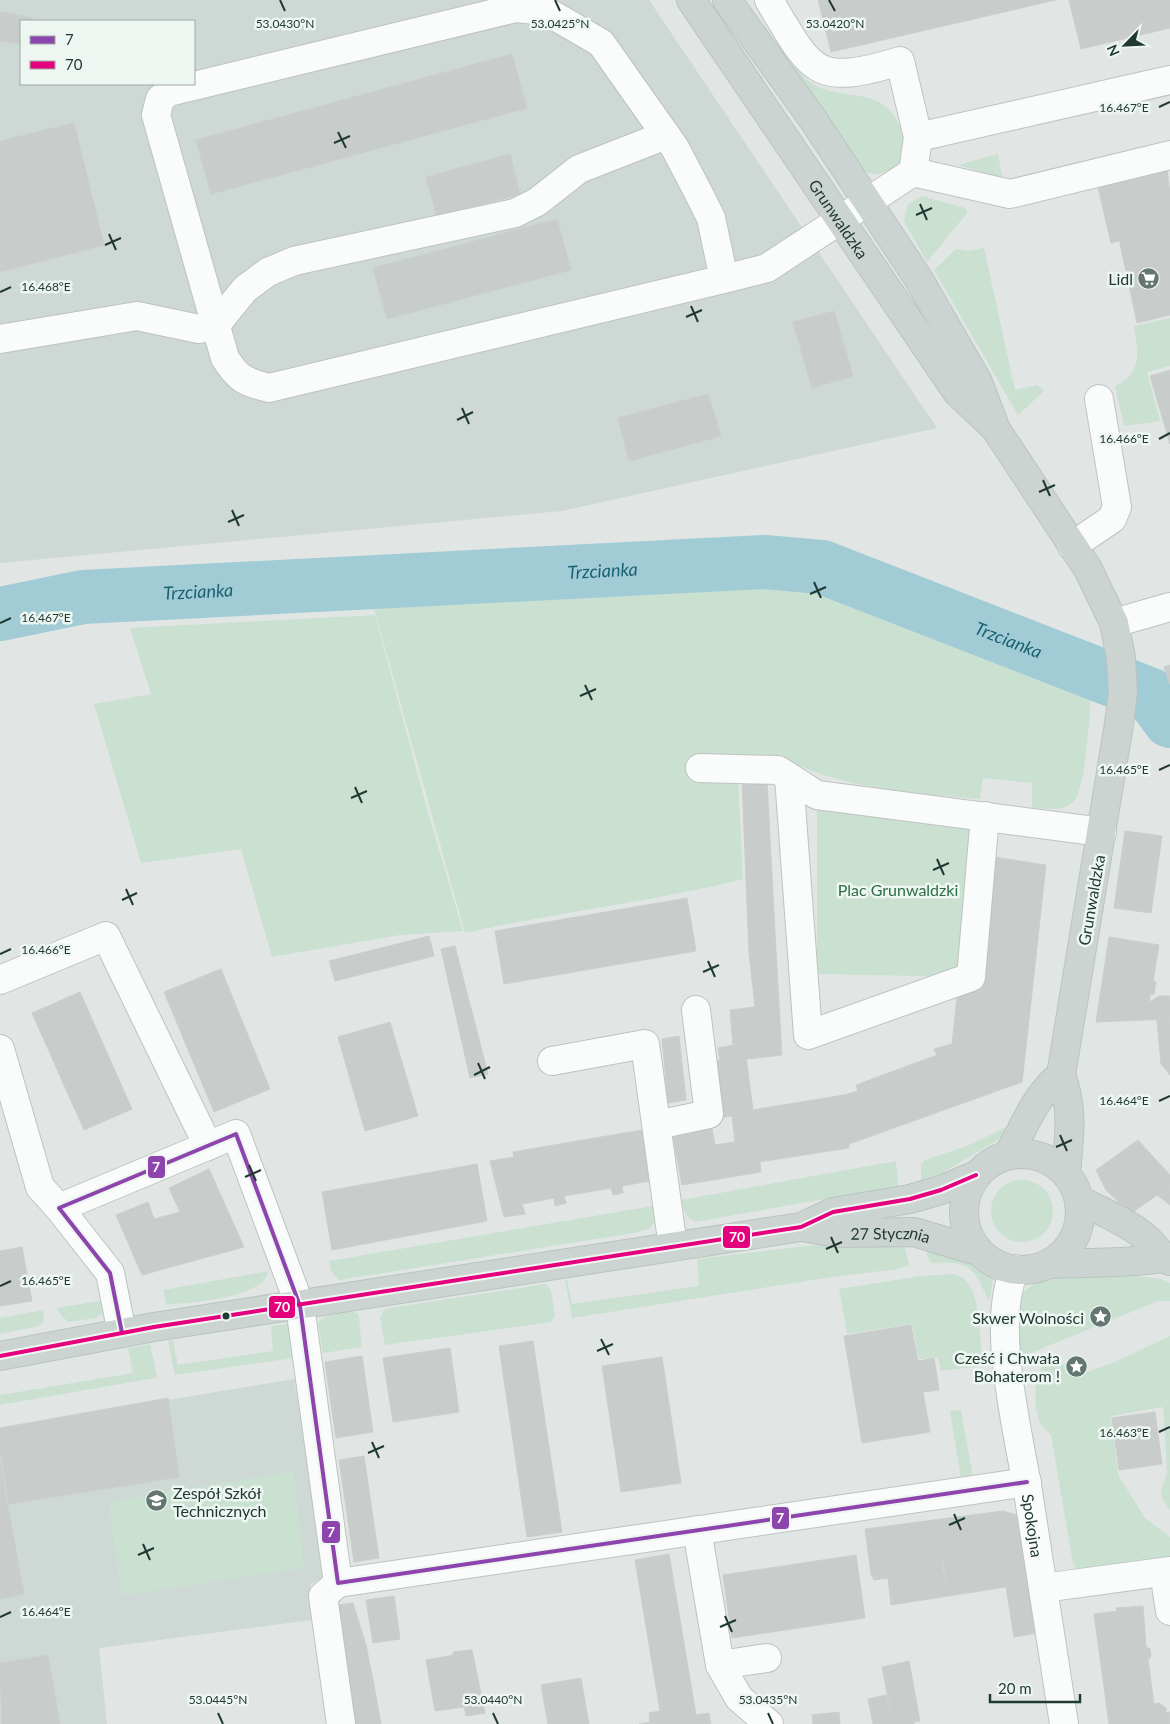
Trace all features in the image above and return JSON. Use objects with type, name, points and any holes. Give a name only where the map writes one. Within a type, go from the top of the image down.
[{"type":"main road","name":"Grunwaldzka","points":[[691,0],[853,211],[918,278],[978,382],[995,428],[1088,569],[1114,624],[1121,658],[1123,692],[1102,832],[1061,1075],[1069,1095],[1070,1122],[1066,1174]]},
{"type":"main road","points":[[701,0],[716,12],[853,211]]},
{"type":"main road","name":"Grunwaldzka","points":[[727,0],[806,110],[853,211]]},
{"type":"main road","points":[[1008,1155],[1038,1099],[1048,1085],[1061,1075]]},
{"type":"main road","points":[[1024,1153],[1039,1156],[1054,1163],[1066,1174],[1074,1186],[1079,1200],[1080,1219],[1075,1237],[1064,1252],[1049,1264],[1036,1269],[1015,1269],[991,1262],[978,1251],[969,1238],[964,1214],[968,1190],[976,1175],[990,1163],[1008,1155],[1024,1153]]},
{"type":"main road","name":"27 Stycznia","points":[[0,1356],[122,1333],[801,1227],[833,1212],[910,1199],[940,1190],[976,1175]]},
{"type":"main road","points":[[1079,1200],[1121,1221],[1146,1238],[1167,1260]]},
{"type":"main road","name":"27 Stycznia","points":[[801,1227],[837,1233],[914,1232],[978,1251]]},
{"type":"main road","points":[[1049,1264],[1114,1261],[1135,1263],[1167,1260]]},
{"type":"street","points":[[769,0],[792,38],[816,68],[838,75],[866,71],[900,61],[918,137],[913,172]]},
{"type":"street","points":[[724,279],[711,218],[666,135],[601,43],[546,11],[516,8],[169,92],[160,99],[156,115],[225,358],[234,372],[246,382],[269,388],[724,279],[767,268],[913,172],[1010,194],[1170,154]]},
{"type":"street","points":[[918,137],[1170,80]]},
{"type":"street","points":[[0,339],[137,316],[191,328],[215,326],[245,289],[268,272],[285,264],[515,213],[537,202],[579,169],[666,135]]},
{"type":"street","points":[[1072,546],[1112,518],[1117,507],[1099,399]]},
{"type":"street","points":[[1114,624],[1170,607]]},
{"type":"street","points":[[700,768],[778,770],[817,795],[1102,832]]},
{"type":"street","points":[[789,777],[808,1035],[971,977],[985,816]]},
{"type":"street","points":[[0,980],[106,936],[208,1146]]},
{"type":"street","points":[[657,1125],[709,1114],[696,1010]]},
{"type":"street","points":[[552,1061],[645,1044],[673,1247]]},
{"type":"street","points":[[0,1049],[40,1187],[110,1273],[122,1333]]},
{"type":"street","points":[[59,1208],[236,1134],[300,1306],[338,1583]]},
{"type":"street","name":"Spokojna","points":[[1015,1269],[1008,1284],[1005,1324],[1008,1370],[1064,1724]]},
{"type":"street","points":[[341,1724],[323,1596],[338,1583],[1027,1482]]},
{"type":"street","points":[[697,1530],[720,1665],[739,1698],[769,1724]]},
{"type":"street","points":[[1043,1588],[1167,1571],[1170,1611]]},
{"type":"street","points":[[720,1665],[768,1658]]},
{"type":"shaded area","points":[[0,0],[649,0],[937,428],[562,511],[0,563]]},
{"type":"shaded area","name":"Zespół Szkół Technicznych","points":[[294,1379],[327,1574],[310,1585],[312,1620],[99,1648],[107,1724],[0,1724],[0,1428]]},
{"type":"green space","points":[[797,66],[807,80],[823,89],[869,98],[880,102],[889,109],[899,124],[902,134],[903,160],[889,170],[879,174],[868,173],[862,170],[791,70]]},
{"type":"green space","points":[[998,154],[1002,176],[996,177],[958,165]]},
{"type":"green space","points":[[922,196],[965,208],[968,212],[927,262],[904,221],[908,204]]},
{"type":"green space","points":[[984,248],[1015,390],[1037,385],[1044,391],[1018,415],[934,270],[956,249],[968,251]]},
{"type":"green space","points":[[1170,318],[1170,366],[1147,372],[1160,421],[1124,426],[1115,386],[1124,381],[1134,368],[1137,345],[1134,326]]},
{"type":"green space","points":[[764,565],[823,570],[1091,675],[1085,760],[1079,791],[1075,800],[1066,807],[1061,808],[1032,808],[1032,783],[983,778],[980,799],[906,792],[833,778],[788,760],[738,775],[743,879],[674,894],[465,933],[368,587]]},
{"type":"green space","points":[[375,615],[427,809],[463,931],[400,935],[272,957],[241,849],[141,863],[94,704],[151,694],[130,628]]},
{"type":"green space","name":"Plac Grunwaldzki","points":[[817,795],[985,816],[971,977],[817,974]]},
{"type":"green space","points":[[1006,1127],[1011,1129],[999,1139],[939,1175],[921,1182],[921,1164],[925,1160],[967,1146]]},
{"type":"green space","points":[[896,1161],[898,1186],[695,1222],[685,1213],[681,1200]]},
{"type":"green space","points":[[1022,1180],[1034,1182],[1044,1189],[1051,1199],[1053,1211],[1051,1223],[1044,1233],[1034,1240],[1022,1242],[1010,1240],[1000,1233],[993,1223],[991,1211],[993,1199],[1000,1189],[1010,1182]]},
{"type":"green space","points":[[653,1206],[656,1221],[649,1229],[634,1233],[339,1280],[331,1271],[329,1261]]},
{"type":"green space","points":[[833,1243],[904,1243],[909,1265],[898,1269],[832,1277],[572,1318],[565,1280],[567,1279],[572,1304],[699,1286],[697,1259]]},
{"type":"green space","points":[[926,1244],[961,1258],[993,1275],[990,1301],[978,1279],[969,1268],[958,1264],[931,1263],[927,1255]]},
{"type":"green space","points":[[268,1271],[264,1280],[254,1288],[240,1293],[208,1300],[166,1305],[163,1290]]},
{"type":"green space","points":[[1102,1271],[1161,1279],[1170,1283],[1170,1301],[1158,1301],[1021,1357],[1018,1306],[1022,1295],[1029,1287],[1052,1277]]},
{"type":"green space","points":[[954,1274],[965,1280],[974,1297],[979,1320],[983,1366],[941,1371],[938,1357],[919,1359],[912,1324],[847,1334],[839,1289],[921,1276]]},
{"type":"green space","points":[[545,1284],[551,1290],[555,1316],[551,1322],[385,1345],[380,1318],[383,1311],[389,1308]]},
{"type":"green space","points":[[104,1300],[103,1312],[96,1318],[68,1322],[57,1308]]},
{"type":"green space","points":[[43,1310],[44,1321],[39,1326],[0,1334],[0,1318]]},
{"type":"green space","points":[[351,1311],[358,1314],[362,1347],[323,1353],[318,1324],[320,1320],[332,1314]]},
{"type":"green space","points":[[287,1324],[294,1326],[301,1357],[175,1375],[168,1341],[173,1340],[178,1365],[273,1351],[271,1326]]},
{"type":"green space","points":[[1170,1336],[1170,1510],[1162,1498],[1161,1491],[1167,1473],[1163,1407],[1111,1416],[1118,1475],[1145,1518],[1170,1537],[1170,1558],[1079,1571],[1073,1564],[1051,1435],[1041,1424],[1036,1409],[1038,1375],[1045,1362],[1050,1361],[1087,1372],[1115,1362]]},
{"type":"green space","points":[[150,1344],[157,1375],[155,1378],[0,1405],[0,1395],[133,1373],[128,1348]]},
{"type":"green space","points":[[961,1410],[973,1477],[961,1479],[950,1411]]},
{"type":"green space","points":[[294,1471],[304,1568],[121,1596],[109,1502]]},
{"type":"building","points":[[818,0],[1056,0],[831,52]]},
{"type":"building","points":[[1069,0],[1170,0],[1170,28],[1081,49]]},
{"type":"building","points":[[0,12],[33,18],[32,20],[20,20],[20,44],[0,41]]},
{"type":"building","points":[[512,54],[527,108],[211,194],[196,140]]},
{"type":"building","points":[[74,123],[104,245],[0,272],[0,141]]},
{"type":"building","points":[[510,154],[520,194],[437,217],[426,177]]},
{"type":"building","points":[[1167,169],[1170,193],[1112,206],[1119,241],[1111,243],[1097,183]]},
{"type":"building","name":"Lidl","points":[[1170,193],[1170,315],[1137,323],[1112,206]]},
{"type":"building","points":[[557,219],[571,270],[387,319],[373,268]]},
{"type":"building","points":[[834,311],[853,376],[812,388],[793,322]]},
{"type":"building","points":[[1170,370],[1170,444],[1150,376]]},
{"type":"building","points":[[708,394],[721,436],[629,461],[618,418]]},
{"type":"building","points":[[1170,665],[1170,684],[1164,667]]},
{"type":"building","points":[[742,781],[767,781],[776,951],[749,953]]},
{"type":"building","points":[[1125,831],[1162,836],[1151,913],[1114,908]]},
{"type":"building","points":[[994,857],[1046,865],[1027,1038],[974,1031]]},
{"type":"building","points":[[687,898],[696,951],[504,984],[495,931]]},
{"type":"building","points":[[429,936],[434,956],[335,981],[329,961]]},
{"type":"building","points":[[1109,937],[1159,945],[1153,981],[1156,982],[1154,994],[1150,995],[1150,1002],[1159,996],[1170,996],[1170,1019],[1096,1022]]},
{"type":"building","points":[[455,946],[488,1074],[470,1078],[441,949]]},
{"type":"building","points":[[776,951],[782,1055],[757,1058],[755,1006],[749,953]]},
{"type":"building","points":[[221,969],[270,1089],[214,1112],[164,992]]},
{"type":"building","points":[[958,988],[979,990],[974,1031],[978,1040],[937,1055],[934,1049],[952,1044]]},
{"type":"building","points":[[80,992],[132,1109],[84,1130],[32,1013]]},
{"type":"building","points":[[755,1007],[757,1058],[746,1059],[746,1056],[720,1061],[718,1048],[733,1045],[730,1010]]},
{"type":"building","points":[[1170,1019],[1170,1075],[1161,1064],[1157,1020]]},
{"type":"building","points":[[390,1022],[418,1116],[365,1131],[338,1037]]},
{"type":"building","points":[[974,1031],[1027,1038],[1022,1082],[849,1144],[849,1148],[759,1162],[752,1110],[858,1091],[856,1085],[978,1040]]},
{"type":"building","points":[[679,1036],[686,1100],[668,1103],[662,1039]]},
{"type":"building","points":[[746,1056],[761,1172],[682,1185],[673,1136],[712,1129],[715,1145],[735,1142],[732,1116],[720,1118],[712,1062]]},
{"type":"building","points":[[642,1130],[650,1181],[622,1186],[623,1193],[613,1195],[611,1188],[564,1196],[566,1203],[555,1206],[554,1198],[522,1204],[525,1214],[504,1217],[490,1161],[514,1157],[513,1152]]},
{"type":"building","points":[[1138,1140],[1170,1175],[1170,1186],[1133,1212],[1128,1211],[1106,1190],[1096,1170]]},
{"type":"building","points":[[477,1164],[487,1221],[332,1250],[322,1192]]},
{"type":"building","points":[[209,1169],[244,1247],[142,1275],[116,1215],[148,1202],[154,1219],[180,1212],[169,1188]]},
{"type":"building","points":[[1170,1186],[1170,1205],[1157,1195]]},
{"type":"building","points":[[22,1247],[32,1301],[0,1306],[0,1251]]},
{"type":"building","points":[[911,1325],[918,1361],[934,1358],[939,1390],[923,1392],[930,1432],[862,1443],[844,1336]]},
{"type":"building","points":[[533,1341],[562,1532],[527,1537],[499,1346]]},
{"type":"building","points":[[450,1348],[459,1412],[393,1422],[383,1358]]},
{"type":"building","points":[[362,1356],[373,1432],[336,1438],[325,1362]]},
{"type":"building","points":[[662,1357],[681,1483],[621,1492],[602,1366]]},
{"type":"building","name":"Zespół Szkół Technicznych","points":[[168,1398],[179,1477],[9,1504],[0,1449],[0,1428]]},
{"type":"building","points":[[1155,1412],[1162,1464],[1119,1470],[1112,1418]]},
{"type":"building","points":[[364,1456],[379,1558],[354,1562],[339,1460]]},
{"type":"building","points":[[0,1462],[6,1496],[0,1497]]},
{"type":"building","points":[[6,1496],[24,1594],[0,1599],[0,1497]]},
{"type":"building","points":[[1003,1511],[1017,1515],[1037,1633],[1014,1637],[1001,1555],[943,1558],[941,1519]]},
{"type":"building","points":[[941,1519],[943,1569],[948,1596],[891,1605],[888,1578],[874,1580],[871,1574],[865,1529]]},
{"type":"building","points":[[669,1554],[696,1715],[709,1713],[711,1724],[639,1724],[650,1722],[649,1713],[660,1711],[635,1560]]},
{"type":"building","points":[[856,1555],[865,1618],[732,1638],[723,1575]]},
{"type":"building","points":[[1001,1555],[1006,1587],[948,1596],[943,1558]]},
{"type":"building","points":[[394,1596],[400,1639],[373,1643],[366,1600]]},
{"type":"building","points":[[353,1603],[366,1645],[374,1685],[349,1689],[337,1605]]},
{"type":"building","points":[[1143,1606],[1146,1647],[1150,1649],[1151,1656],[1148,1660],[1154,1704],[1159,1703],[1166,1708],[1166,1713],[1170,1712],[1170,1724],[1109,1724],[1094,1614],[1117,1611],[1116,1608]]},
{"type":"building","points":[[472,1650],[485,1713],[466,1716],[453,1652]]},
{"type":"building","points":[[48,1655],[60,1724],[2,1724],[0,1663]]},
{"type":"building","points":[[454,1655],[464,1707],[435,1711],[426,1660]]},
{"type":"building","points":[[909,1661],[920,1721],[914,1722],[914,1724],[893,1724],[882,1667]]},
{"type":"building","points":[[581,1678],[589,1724],[548,1724],[541,1685]]},
{"type":"building","points":[[374,1685],[381,1724],[355,1724],[349,1689]]},
{"type":"building","points":[[886,1695],[893,1724],[873,1724],[868,1699]]},
{"type":"building","points":[[839,1712],[840,1724],[813,1724],[812,1715]]},
{"type":"waterway","name":"Trzcianka","points":[[0,614],[83,597],[764,562],[822,567],[1151,695],[1170,721]]},
{"type":"transit line","name":"7","points":[[122,1333],[110,1273],[59,1208],[236,1134],[300,1306],[338,1583],[1027,1482]]},
{"type":"transit line","name":"70","points":[[0,1356],[154,1327],[801,1227],[833,1212],[910,1199],[941,1190],[976,1175]]},
{"type":"place","name":"Lidl","points":[[1149,278]]},
{"type":"place","name":"Skwer Wolności","points":[[1100,1317]]},
{"type":"place","name":"Cześć i Chwała Bohaterom !","points":[[1076,1366]]},
{"type":"place","name":"Zespół Szkół Technicznych","points":[[157,1501]]}]
